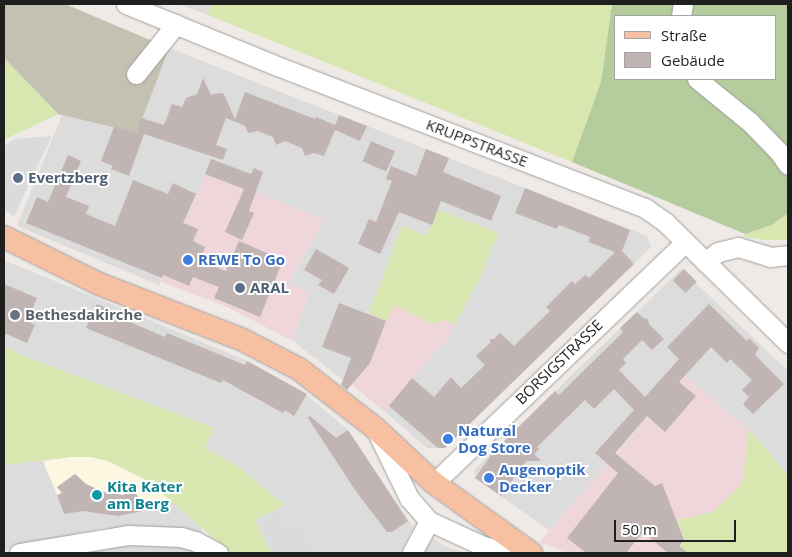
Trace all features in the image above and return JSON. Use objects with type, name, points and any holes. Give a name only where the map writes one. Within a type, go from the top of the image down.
[{"type":"main road","points":[[4,237],[97,282],[243,340],[299,369],[375,428],[434,483],[531,553]]},
{"type":"main road","points":[[4,251],[56,272],[97,282]]},
{"type":"street","name":"KRUPPSTRASSE","points":[[126,4],[272,64],[645,208],[665,222],[788,343]]},
{"type":"street","points":[[136,74],[176,24]]},
{"type":"street","points":[[698,80],[750,122],[780,152],[788,165]]},
{"type":"street","name":"BORSIGSTRASSE","points":[[434,483],[685,242]]},
{"type":"street","points":[[705,262],[725,249],[738,247],[770,257],[788,255]]},
{"type":"street","points":[[375,428],[409,498],[429,521],[483,546],[512,553]]},
{"type":"street","points":[[412,553],[429,521]]},
{"type":"street","points":[[19,553],[128,535],[180,537],[195,541],[218,553]]},
{"type":"shaded area","points":[[4,4],[65,4],[169,48],[137,133],[58,114],[4,58]]},
{"type":"shaded area","points":[[178,4],[212,4],[208,15]]},
{"type":"shaded area","points":[[169,48],[647,236],[651,247],[445,448],[427,448],[385,412],[440,345],[443,346],[454,325],[394,305],[386,321],[369,313],[343,380],[293,341],[308,294],[289,283],[325,220],[206,173],[159,285],[17,226],[62,115],[137,133]]},
{"type":"shaded area","name":"Evertzberg","points":[[52,136],[14,216],[4,210],[4,146],[14,139]]},
{"type":"shaded area","points":[[206,172],[325,220],[289,282],[308,294],[293,341],[225,306],[161,282]]},
{"type":"shaded area","points":[[4,260],[248,361],[303,392],[348,430],[413,527],[401,553],[271,553],[255,520],[285,505],[237,466],[205,448],[214,428],[4,419]]},
{"type":"shaded area","points":[[681,269],[788,371],[788,475],[749,430],[685,376],[549,530],[475,478],[474,470]]},
{"type":"shaded area","points":[[394,305],[433,324],[445,320],[455,325],[443,346],[440,345],[385,412],[344,378],[369,313],[386,321]]},
{"type":"shaded area","points":[[685,376],[749,430],[742,484],[713,512],[677,520],[685,539],[673,553],[567,553],[539,542]]},
{"type":"shaded area","points":[[70,457],[148,481],[202,526],[200,536],[109,530],[106,527],[4,551],[4,465]]},
{"type":"shaded area","points":[[70,457],[91,457],[108,461],[148,481],[170,499],[143,511],[136,492],[122,495],[103,492],[86,484],[75,474],[57,487],[62,493],[57,495],[43,461]]},
{"type":"shaded area","points":[[277,509],[288,530],[299,524],[313,553],[271,553],[255,520]]},
{"type":"shaded area","points":[[428,535],[445,546],[465,553],[419,553]]},
{"type":"shaded area","points":[[117,541],[173,543],[208,553],[48,553]]},
{"type":"green space","points":[[212,4],[612,4],[601,82],[572,162],[208,15]]},
{"type":"green space","points":[[612,4],[788,4],[788,213],[772,225],[745,234],[572,162],[601,82]]},
{"type":"green space","points":[[4,58],[58,114],[4,140]]},
{"type":"green space","points":[[438,210],[498,233],[481,275],[455,325],[445,320],[433,324],[394,305],[386,321],[369,313],[402,226],[427,236]]},
{"type":"green space","points":[[788,213],[788,240],[765,240],[744,237],[745,234],[772,225]]},
{"type":"green space","points":[[4,346],[21,355],[214,428],[205,448],[237,466],[285,505],[255,520],[271,553],[231,553],[148,481],[108,461],[91,457],[70,457],[4,465]]},
{"type":"green space","points":[[749,430],[788,475],[788,553],[679,553],[675,551],[685,539],[677,520],[713,512],[742,484]]},
{"type":"building","points":[[203,78],[211,95],[224,94],[235,119],[245,92],[335,125],[339,115],[367,126],[360,141],[335,130],[324,156],[314,153],[305,156],[302,148],[285,141],[276,145],[273,137],[258,131],[248,133],[245,126],[226,118],[216,145],[227,149],[223,160],[144,134],[129,176],[111,169],[113,166],[101,161],[114,127],[142,134],[137,132],[141,118],[164,125],[172,104],[182,107],[186,98],[197,94]]},
{"type":"building","points":[[371,141],[395,151],[386,171],[362,161]]},
{"type":"building","points":[[426,149],[449,158],[443,172],[501,196],[491,221],[441,201],[432,225],[399,212],[380,254],[358,244],[369,219],[376,222],[392,181],[386,179],[391,166],[416,176]]},
{"type":"building","points":[[68,155],[81,161],[66,197],[89,206],[86,214],[115,226],[133,180],[168,194],[173,183],[196,194],[183,223],[198,229],[193,241],[205,247],[200,260],[226,271],[239,241],[283,260],[260,317],[214,298],[219,287],[193,277],[189,286],[163,275],[162,278],[26,223],[37,197],[48,202]]},
{"type":"building","points":[[211,159],[251,174],[254,168],[263,172],[249,211],[254,213],[242,240],[225,232],[244,189],[205,174]]},
{"type":"building","points":[[525,188],[630,230],[622,251],[634,264],[445,448],[438,448],[389,406],[412,378],[434,397],[451,377],[461,388],[485,365],[476,356],[490,343],[490,339],[494,339],[500,333],[514,346],[550,311],[546,307],[572,281],[575,284],[585,275],[589,278],[615,252],[588,242],[590,237],[559,225],[557,229],[515,213]]},
{"type":"building","points":[[316,249],[349,268],[334,294],[318,285],[322,280],[304,270]]},
{"type":"building","points":[[684,269],[697,282],[685,293],[673,280]]},
{"type":"building","name":"Bethesdakirche","points":[[4,284],[37,298],[27,321],[35,325],[27,343],[4,333]]},
{"type":"building","points":[[339,303],[386,321],[370,363],[347,390],[341,385],[351,358],[322,347]]},
{"type":"building","points":[[97,304],[118,313],[116,316],[165,337],[167,333],[245,365],[247,361],[307,394],[294,416],[285,410],[283,413],[223,380],[221,383],[86,328]]},
{"type":"building","points":[[709,304],[747,341],[749,338],[759,348],[755,355],[784,384],[753,414],[743,404],[749,397],[742,390],[752,380],[730,359],[727,363],[711,347],[679,382],[696,396],[665,432],[647,416],[615,453],[655,486],[662,483],[684,540],[679,546],[688,553],[668,553],[643,532],[626,553],[586,553],[567,538],[618,473],[595,453],[634,410],[614,389],[594,409],[585,400],[537,447],[539,449],[534,454],[541,461],[527,461],[511,476],[514,478],[501,496],[475,478],[494,451],[555,391],[559,395],[623,332],[620,328],[637,312],[643,318],[648,319],[649,324],[664,339],[652,350],[642,340],[623,359],[626,363],[619,370],[645,397],[679,359],[667,347]]},
{"type":"building","points":[[310,416],[336,438],[348,430],[408,521],[392,532],[387,532],[355,490],[308,418]]},
{"type":"building","name":"Kita Kater am Berg","points":[[75,474],[86,484],[103,492],[122,495],[136,492],[143,511],[118,516],[83,511],[64,514],[57,495],[62,493],[57,487]]},
{"type":"place","name":"Evertzberg","points":[[18,178]]},
{"type":"place","name":"REWE To Go","points":[[188,260]]},
{"type":"place","name":"ARAL","points":[[240,288]]},
{"type":"place","name":"Bethesdakirche","points":[[15,315]]},
{"type":"place","name":"Natural Dog Store","points":[[448,439]]},
{"type":"place","name":"Augenoptik Decker","points":[[489,478]]},
{"type":"place","name":"Kita Kater am Berg","points":[[97,495]]}]
